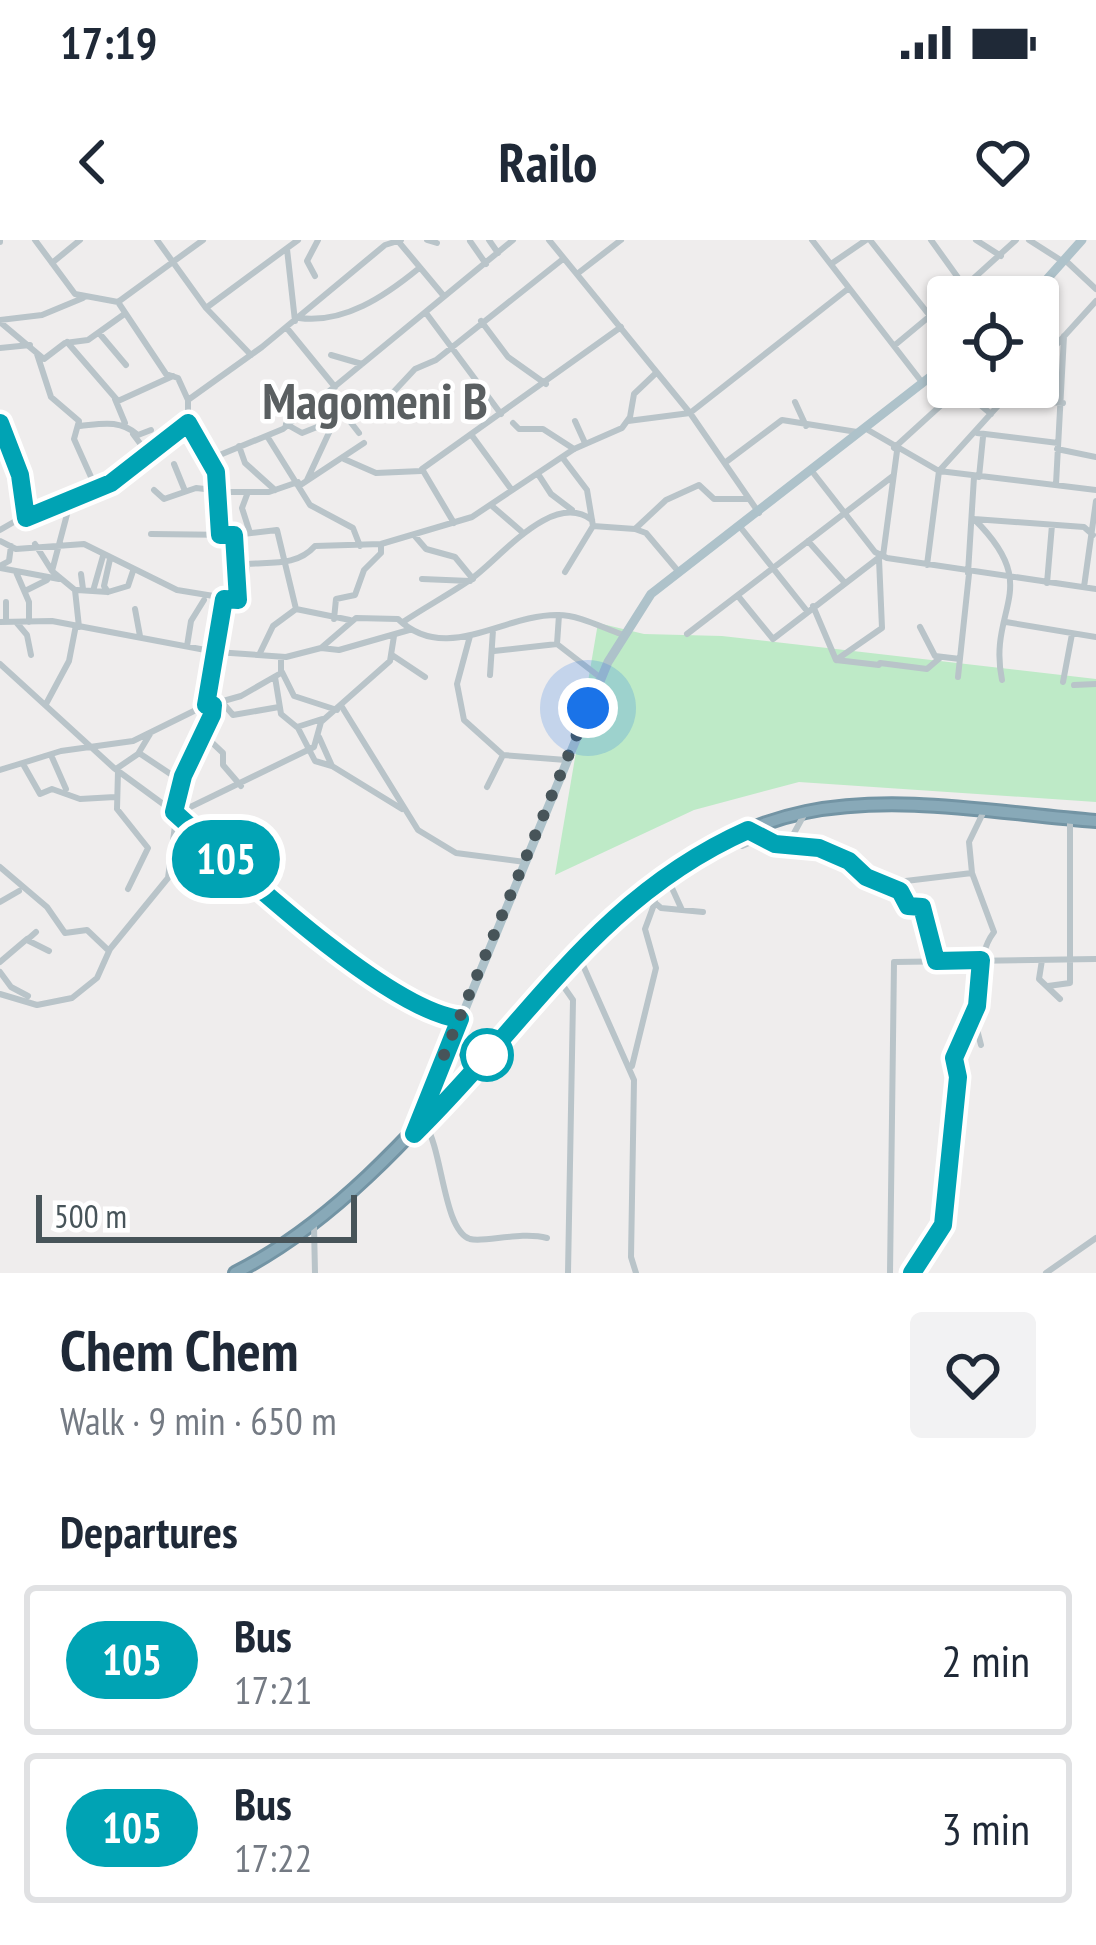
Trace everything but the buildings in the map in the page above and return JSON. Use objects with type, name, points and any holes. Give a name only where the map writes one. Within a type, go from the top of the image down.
[{"type":"highway","points":[[235,1273],[314,1226],[414,1134],[642,890],[731,837],[805,812],[887,806],[1096,821]]},
{"type":"main road","points":[[1050,276],[1082,240]]},
{"type":"main road","points":[[414,1134],[621,634],[651,593],[741,529],[927,377]]},
{"type":"street","points":[[35,240],[73,292],[118,302],[202,240]]},
{"type":"street","points":[[52,262],[80,240]]},
{"type":"street","points":[[157,240],[206,308],[251,356]]},
{"type":"street","points":[[206,308],[298,240]]},
{"type":"street","points":[[314,276],[308,260],[318,240]]},
{"type":"street","points":[[489,240],[498,254]]},
{"type":"street","points":[[210,459],[286,424],[513,240]]},
{"type":"street","points":[[549,240],[690,413],[760,513]]},
{"type":"street","points":[[577,274],[621,240]]},
{"type":"street","points":[[812,240],[921,381]]},
{"type":"street","points":[[831,263],[868,240],[927,311]]},
{"type":"street","points":[[931,240],[958,276]]},
{"type":"street","points":[[976,240],[1001,256]]},
{"type":"street","points":[[977,276],[1016,240]]},
{"type":"street","points":[[1029,240],[1064,261],[1096,289]]},
{"type":"street","points":[[188,400],[293,322],[383,242],[399,241],[443,295]]},
{"type":"street","points":[[470,241],[486,264]]},
{"type":"street","points":[[289,246],[284,260],[295,286],[293,322],[335,387]]},
{"type":"street","points":[[286,424],[302,433],[391,397],[412,372],[436,361],[563,259]]},
{"type":"street","points":[[293,322],[332,319],[387,295],[418,269]]},
{"type":"street","points":[[0,541],[13,550],[84,544],[133,571],[205,598],[238,600],[248,592],[246,565],[286,563],[305,557],[314,547],[381,544],[454,523],[491,506],[574,448],[628,421],[690,413],[849,288]]},
{"type":"street","points":[[0,321],[42,315],[84,298]]},
{"type":"street","points":[[1059,341],[1096,301]]},
{"type":"street","points":[[118,302],[188,400],[188,423],[210,459],[220,535]]},
{"type":"street","points":[[426,313],[501,414]]},
{"type":"street","points":[[37,354],[44,358],[67,342],[83,343],[123,315]]},
{"type":"street","points":[[895,345],[927,319]]},
{"type":"street","points":[[0,321],[31,345],[51,398],[76,416],[80,426],[74,440],[96,488]]},
{"type":"street","points":[[481,321],[508,357],[546,384]]},
{"type":"street","points":[[344,459],[376,473],[421,471],[621,327]]},
{"type":"street","points":[[99,333],[126,365]]},
{"type":"street","points":[[1056,484],[1064,403],[1064,336]]},
{"type":"street","points":[[67,342],[115,399],[127,426],[149,451]]},
{"type":"street","points":[[0,348],[31,345]]},
{"type":"street","points":[[331,356],[364,364]]},
{"type":"street","points":[[628,421],[634,394],[656,373]]},
{"type":"street","points":[[115,399],[173,376]]},
{"type":"street","points":[[795,402],[806,426]]},
{"type":"street","points":[[1059,403],[1064,403]]},
{"type":"street","points":[[836,660],[882,628],[881,556],[896,450],[939,408]]},
{"type":"street","points":[[985,408],[992,414]]},
{"type":"street","points":[[927,565],[939,471],[980,435],[996,408]]},
{"type":"street","points":[[345,415],[359,433]]},
{"type":"street","points":[[726,462],[782,420],[866,431],[939,471],[1096,490]]},
{"type":"street","points":[[80,426],[98,421],[127,426],[138,435],[151,430]]},
{"type":"street","points":[[575,421],[585,443]]},
{"type":"street","points":[[0,423],[20,475],[26,518]]},
{"type":"street","points":[[0,530],[118,478],[188,423]]},
{"type":"street","points":[[513,423],[519,429],[543,429],[574,448]]},
{"type":"street","points":[[302,483],[333,424]]},
{"type":"street","points":[[980,435],[1096,457]]},
{"type":"street","points":[[958,677],[980,435]]},
{"type":"street","points":[[267,436],[302,483],[310,505],[352,529],[361,546]]},
{"type":"street","points":[[473,437],[512,489]]},
{"type":"street","points":[[154,490],[164,499],[185,490],[275,490],[302,483],[364,443]]},
{"type":"street","points":[[239,446],[245,464],[275,490]]},
{"type":"street","points":[[562,457],[587,490],[592,523],[565,572]]},
{"type":"street","points":[[173,464],[185,490]]},
{"type":"street","points":[[811,470],[881,556],[1096,589]]},
{"type":"street","points":[[421,471],[454,523]]},
{"type":"street","points":[[538,474],[551,494],[592,523],[646,533],[679,571]]},
{"type":"street","points":[[686,634],[893,476]]},
{"type":"street","points":[[635,529],[666,500],[698,486],[714,500],[748,499]]},
{"type":"street","points":[[248,492],[242,508],[250,534]]},
{"type":"street","points":[[1084,588],[1096,501]]},
{"type":"street","points":[[25,592],[50,575],[70,502]]},
{"type":"street","points":[[491,506],[521,532]]},
{"type":"street","points":[[403,622],[471,580],[521,532],[575,513]]},
{"type":"street","points":[[972,519],[1084,527],[1093,535]]},
{"type":"street","points":[[972,519],[995,540],[1013,579],[1002,680]]},
{"type":"street","points":[[1047,583],[1052,525]]},
{"type":"street","points":[[741,529],[810,609],[836,660]]},
{"type":"street","points":[[151,534],[278,531],[296,609]]},
{"type":"street","points":[[234,535],[238,600]]},
{"type":"street","points":[[414,535],[426,549],[455,558],[471,580]]},
{"type":"street","points":[[807,540],[845,583]]},
{"type":"street","points":[[334,619],[337,598],[355,595],[364,570],[381,553],[381,544]]},
{"type":"street","points":[[36,549],[36,573]]},
{"type":"street","points":[[36,549],[50,575]]},
{"type":"street","points":[[13,550],[0,569],[50,575],[75,590],[77,626],[69,662],[50,688],[46,706]]},
{"type":"street","points":[[738,596],[773,639],[881,556]]},
{"type":"street","points":[[93,591],[107,558]]},
{"type":"street","points":[[107,558],[104,586],[108,592]]},
{"type":"street","points":[[81,574],[80,589],[108,592],[128,586],[133,571]]},
{"type":"street","points":[[16,572],[31,621],[31,656]]},
{"type":"street","points":[[422,579],[471,580]]},
{"type":"street","points":[[187,646],[191,621],[205,598]]},
{"type":"street","points":[[0,994],[30,1006],[72,998],[92,984],[109,951],[168,878],[181,782],[214,704],[214,652],[224,599]]},
{"type":"street","points":[[6,602],[3,622],[77,626],[259,656],[339,650],[409,630]]},
{"type":"street","points":[[134,609],[140,636]]},
{"type":"street","points":[[296,609],[334,619],[388,615],[409,630],[439,639],[559,615],[621,634]]},
{"type":"street","points":[[259,656],[273,626],[296,609]]},
{"type":"street","points":[[557,644],[559,615]]},
{"type":"street","points":[[321,649],[352,620]]},
{"type":"street","points":[[16,622],[28,636]]},
{"type":"street","points":[[1006,622],[1096,637]]},
{"type":"street","points":[[920,627],[929,649],[941,657],[960,658]]},
{"type":"street","points":[[490,675],[493,630]]},
{"type":"street","points":[[1064,682],[1072,634]]},
{"type":"street","points":[[297,727],[340,709],[392,655],[394,636]]},
{"type":"street","points":[[470,636],[458,684],[464,720],[503,755],[567,760]]},
{"type":"street","points":[[494,652],[557,644],[601,677]]},
{"type":"street","points":[[392,655],[425,676]]},
{"type":"street","points":[[281,657],[279,706],[297,727],[307,752],[316,762],[332,766],[402,809]]},
{"type":"street","points":[[836,660],[927,669],[941,657]]},
{"type":"street","points":[[0,664],[117,770],[175,813],[328,946],[433,1011],[460,1019]]},
{"type":"street","points":[[0,770],[149,734],[278,674]]},
{"type":"street","points":[[278,674],[294,696],[340,709],[371,747],[418,830],[456,853],[525,862]]},
{"type":"street","points":[[1075,686],[1096,684]]},
{"type":"street","points":[[214,704],[233,715],[279,706]]},
{"type":"street","points":[[175,813],[307,752],[328,717]]},
{"type":"street","points":[[128,889],[148,848],[117,808],[117,770],[139,753],[149,734]]},
{"type":"street","points":[[204,735],[223,753],[224,765],[241,786]]},
{"type":"street","points":[[319,737],[332,766]]},
{"type":"street","points":[[139,753],[181,782]]},
{"type":"street","points":[[51,755],[67,792]]},
{"type":"street","points":[[488,787],[503,755]]},
{"type":"street","points":[[23,764],[40,794],[50,789],[80,799],[115,797]]},
{"type":"street","points":[[787,846],[805,812]]},
{"type":"street","points":[[912,1273],[943,1225],[958,1077],[954,1058],[973,1014],[981,960],[994,931],[972,873],[969,842],[983,813]]},
{"type":"street","points":[[1048,986],[1070,984],[1070,819]]},
{"type":"street","points":[[748,830],[787,846],[819,848],[900,891],[908,906],[922,907],[936,961]]},
{"type":"street","points":[[731,837],[741,846],[759,838]]},
{"type":"street","points":[[0,868],[47,907],[65,933],[87,930],[109,951]]},
{"type":"street","points":[[885,884],[972,873]]},
{"type":"street","points":[[636,1273],[631,1068],[656,968],[645,929],[667,878]]},
{"type":"street","points":[[667,878],[682,911]]},
{"type":"street","points":[[642,890],[656,903],[703,913]]},
{"type":"street","points":[[0,902],[19,891]]},
{"type":"street","points":[[0,962],[36,932]]},
{"type":"street","points":[[27,939],[49,951]]},
{"type":"street","points":[[578,954],[631,1068]]},
{"type":"street","points":[[890,1273],[894,962],[1096,958]]},
{"type":"street","points":[[1042,960],[1038,978],[1060,999]]},
{"type":"street","points":[[557,977],[573,1000],[568,1273]]},
{"type":"street","points":[[1,978],[28,996]]},
{"type":"street","points":[[973,1014],[981,1045]]},
{"type":"street","points":[[424,1124],[437,1142],[447,1205],[463,1233],[472,1239],[522,1233],[547,1238]]},
{"type":"street","points":[[314,1226],[315,1273]]},
{"type":"street","points":[[1046,1273],[1096,1238]]},
{"type":"green space","points":[[598,623],[644,634],[722,636],[1096,679],[1096,802],[799,782],[694,810],[555,875]]},
{"type":"bus line","name":"105","points":[[0,423],[20,475],[26,518],[111,483],[188,423],[210,459],[216,475],[220,535],[234,535],[238,600],[224,599],[206,705],[213,705],[212,715],[183,776],[174,812],[328,946],[433,1011],[460,1019],[414,1134],[615,913],[667,871],[748,830],[775,844],[819,848],[900,891],[908,906],[919,904],[936,961],[981,960],[977,1006],[954,1058],[958,1077],[951,1108],[951,1172],[943,1225],[912,1273]]},
{"type":"district","name":"Magomeni B","points":[[375,401]]},
{"type":"route","points":[[487,1055],[444,1055],[588,708]]}]
